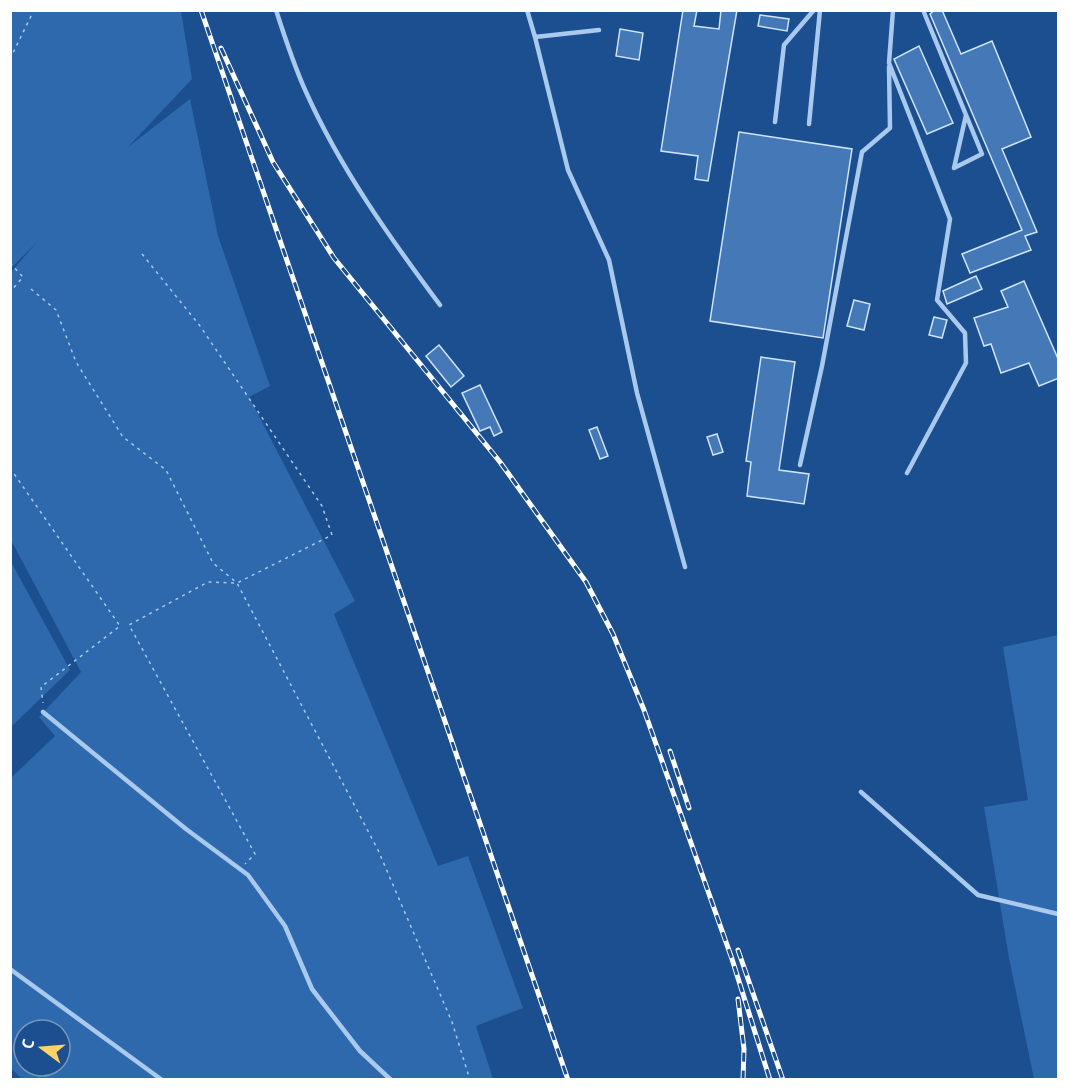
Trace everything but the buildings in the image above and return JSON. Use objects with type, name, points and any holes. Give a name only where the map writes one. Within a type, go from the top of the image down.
[{"type":"lane","points":[[276,10],[305,91],[320,120],[359,189],[440,305]]},
{"type":"lane","points":[[527,10],[568,170],[609,260],[637,393],[685,567]]},
{"type":"lane","points":[[776,122],[784,45],[814,10]]},
{"type":"lane","points":[[809,124],[820,10]]},
{"type":"lane","points":[[800,465],[862,152],[890,128],[889,63],[893,10]]},
{"type":"lane","points":[[923,10],[982,154],[954,168],[966,115]]},
{"type":"lane","points":[[535,37],[599,30]]},
{"type":"lane","points":[[889,63],[950,219],[937,300],[965,333],[966,363],[907,473]]},
{"type":"lane","points":[[43,712],[99,760],[248,875],[285,926],[312,989],[360,1052],[392,1080]]},
{"type":"lane","points":[[861,792],[978,895],[1059,914]]},
{"type":"lane","points":[[10,969],[162,1080]]},
{"type":"path","points":[[10,59],[34,10]]},
{"type":"path","points":[[142,254],[200,326],[316,496],[332,535],[237,583],[208,582],[129,625],[255,854],[240,869]]},
{"type":"path","points":[[10,263],[23,277],[10,292]]},
{"type":"path","points":[[32,289],[56,310],[76,362],[123,437],[166,470],[213,563],[237,583],[378,850],[452,1022],[470,1080]]},
{"type":"path","points":[[10,468],[120,626],[41,687],[43,712]]},
{"type":"shaded area","points":[[11,11],[181,11],[192,79],[128,147],[190,99],[218,236],[270,386],[249,397],[355,601],[334,614],[438,866],[468,856],[523,1008],[476,1026],[493,1079],[23,1080],[21,1078],[72,1078],[72,1018],[12,1018],[11,1068],[11,778],[55,736],[39,717],[81,672],[11,540],[11,272],[37,242],[11,268]]},
{"type":"shaded area","points":[[10,560],[70,670],[11,727],[10,727]]},
{"type":"shaded area","points":[[1058,635],[1058,1079],[1034,1079],[1009,958],[984,807],[1028,800],[1003,647]]},
{"type":"railway","points":[[201,10],[568,1080]]},
{"type":"railway","points":[[221,48],[273,162],[334,258],[500,462],[586,582],[613,634],[644,710],[732,959],[770,1080]]},
{"type":"railway","points":[[670,751],[689,808]]},
{"type":"railway","points":[[738,950],[783,1080]]},
{"type":"railway","points":[[738,999],[744,1049],[743,1080]]}]
